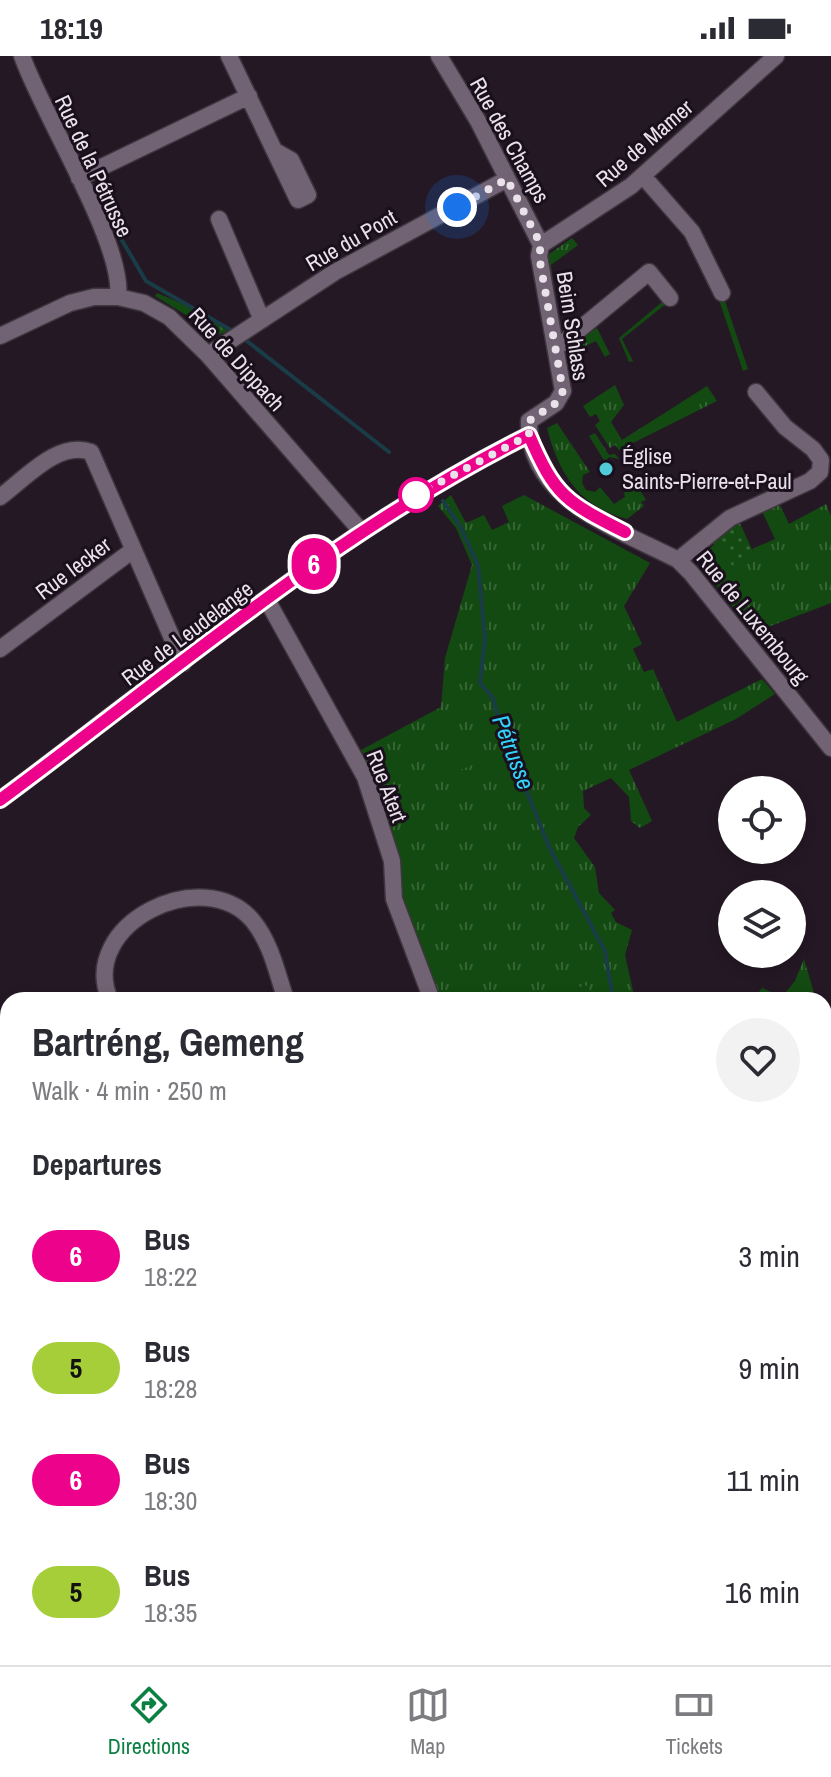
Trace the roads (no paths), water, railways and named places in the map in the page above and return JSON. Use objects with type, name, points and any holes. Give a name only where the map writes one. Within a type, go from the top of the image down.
[{"type":"street","name":"Rue de la Pétrusse","points":[[22,56],[37,96],[79,178],[118,272],[118,297]]},
{"type":"street","points":[[229,56],[275,151]]},
{"type":"street","name":"Rue des Champs","points":[[439,56],[507,179],[540,251]]},
{"type":"street","name":"Rue de Mamer","points":[[540,251],[643,176],[774,57]]},
{"type":"street","points":[[79,178],[249,96]]},
{"type":"street","points":[[643,176],[692,232],[722,293]]},
{"type":"street","name":"Rue du Pont","points":[[208,355],[335,272],[507,179]]},
{"type":"street","points":[[219,219],[256,324]]},
{"type":"street","name":"Beim Schlass","points":[[529,435],[529,421],[556,403],[563,391],[540,251]]},
{"type":"street","points":[[637,257],[670,298]]},
{"type":"street","name":"Beim Schlass","points":[[563,343],[649,272]]},
{"type":"street","name":"Rue de Dippach","points":[[0,336],[70,303],[118,297],[144,303],[169,317],[208,355],[361,531]]},
{"type":"street","points":[[678,560],[730,518],[810,481],[820,472],[821,460],[813,449],[785,427],[756,392]]},
{"type":"street","name":"Rue de Leudelange","points":[[0,800],[361,531],[455,472],[529,435]]},
{"type":"street","name":"Rue de Luxembourg","points":[[529,435],[545,473],[564,498],[678,560],[831,748]]},
{"type":"street","points":[[0,497],[60,452],[76,447],[91,452],[183,663]]},
{"type":"street","name":"Rue Iecker","points":[[0,649],[133,550]]},
{"type":"street","name":"Rue Atert","points":[[267,600],[365,777],[392,861],[394,899],[429,992]]},
{"type":"street","points":[[108,992],[104,980],[108,952],[117,934],[151,911],[184,898],[210,896],[232,903],[251,919],[266,939],[283,992]]},
{"type":"waterway","name":"Pétrusse","points":[[113,225],[146,281],[236,333]]},
{"type":"waterway","name":"Pétrusse","points":[[243,338],[389,452]]},
{"type":"waterway","name":"Pétrusse","points":[[443,501],[460,526],[478,565],[485,638],[480,683],[493,698],[499,722],[549,847],[605,951],[612,992]]},
{"type":"place","name":"Église Saints-Pierre-et-Paul","points":[[606,469]]}]
